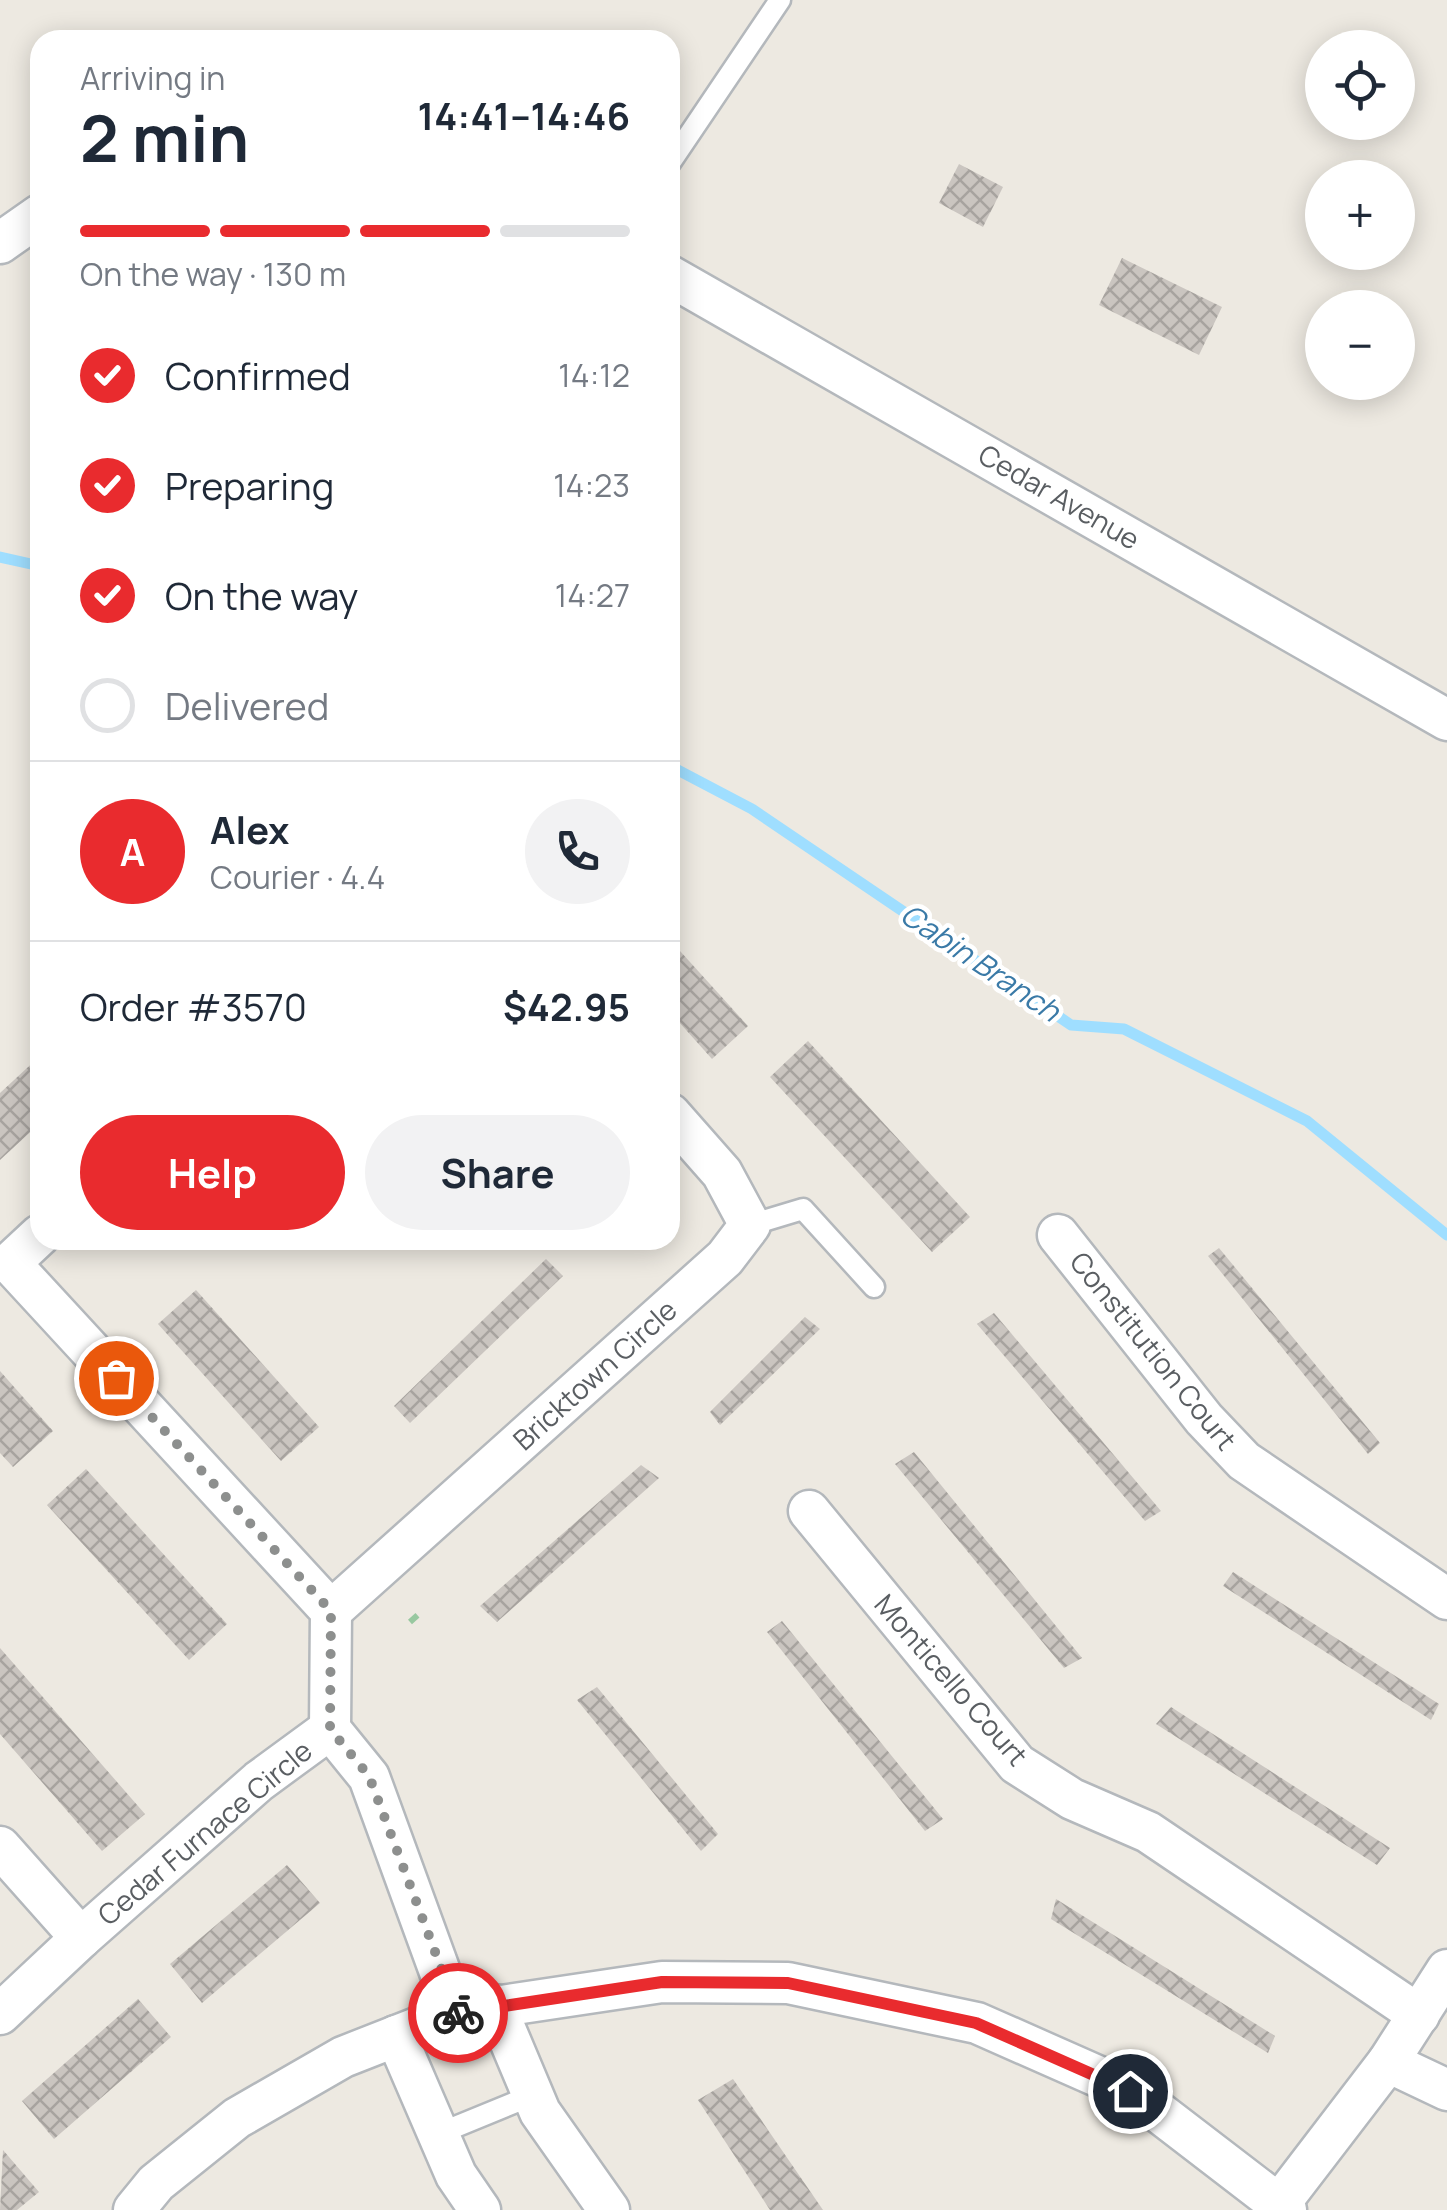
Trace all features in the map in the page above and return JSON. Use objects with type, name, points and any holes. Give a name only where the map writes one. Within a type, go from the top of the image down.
[{"type":"street","points":[[0,243],[30,222]]},
{"type":"street","name":"Cedar Avenue","points":[[680,282],[1447,720]]},
{"type":"street","points":[[680,1125],[722,1173],[750,1225]]},
{"type":"street","name":"Bricktown Circle","points":[[331,1611],[725,1258],[750,1225]]},
{"type":"street","name":"Constitution Court","points":[[1058,1235],[1204,1419],[1244,1461],[1447,1599]]},
{"type":"street","points":[[30,1244],[10,1263],[331,1611],[330,1729],[369,1776],[455,2014]]},
{"type":"street","name":"Monticello Court","points":[[808,1511],[1017,1764],[1072,1799],[1148,1832],[1419,2015]]},
{"type":"street","name":"Cedar Furnace Circle","points":[[0,2014],[259,1781],[330,1729]]},
{"type":"street","name":"Cedar Furnace Circle","points":[[0,1848],[81,1938]]},
{"type":"street","points":[[134,2210],[156,2183],[237,2118],[343,2057],[455,2014],[662,1982],[788,1983],[976,2023],[1130,2091],[1283,2206],[1388,2062],[1447,1970]]},
{"type":"street","points":[[495,2005],[532,2094],[583,2178],[609,2210]]},
{"type":"street","points":[[396,2036],[456,2175],[480,2210]]},
{"type":"street","points":[[1388,2062],[1447,2090]]},
{"type":"lane","points":[[680,148],[780,0]]},
{"type":"lane","points":[[750,1225],[803,1209],[874,1287]]},
{"type":"lane","points":[[438,2134],[532,2094]]},
{"type":"path","points":[[410,1622],[419,1614]]},
{"type":"building","points":[[959,164],[1003,187],[983,227],[939,203]]},
{"type":"building","points":[[1122,258],[1222,307],[1199,355],[1099,305]]},
{"type":"building","points":[[680,951],[748,1026],[712,1059],[680,1023]]},
{"type":"building","points":[[808,1041],[970,1217],[932,1252],[770,1077]]},
{"type":"building","points":[[30,1065],[30,1132],[0,1160],[0,1093]]},
{"type":"building","points":[[1219,1248],[1380,1443],[1368,1454],[1208,1256]]},
{"type":"building","points":[[546,1259],[563,1276],[410,1423],[394,1406]]},
{"type":"building","points":[[196,1290],[319,1427],[281,1461],[158,1324]]},
{"type":"building","points":[[994,1313],[1161,1511],[1145,1521],[977,1324]]},
{"type":"building","points":[[805,1317],[820,1329],[720,1425],[710,1412]]},
{"type":"building","points":[[0,1371],[53,1431],[13,1467],[0,1453]]},
{"type":"building","points":[[914,1452],[1082,1658],[1064,1668],[895,1464]]},
{"type":"building","points":[[641,1465],[659,1478],[497,1622],[480,1606]]},
{"type":"building","points":[[86,1469],[227,1624],[189,1660],[47,1505]]},
{"type":"building","points":[[1233,1572],[1439,1704],[1431,1720],[1223,1586]]},
{"type":"building","points":[[782,1621],[943,1819],[925,1831],[767,1632]]},
{"type":"building","points":[[0,1648],[145,1814],[102,1851],[0,1734]]},
{"type":"building","points":[[597,1687],[718,1834],[701,1851],[577,1700]]},
{"type":"building","points":[[1171,1707],[1390,1848],[1377,1865],[1156,1724]]},
{"type":"building","points":[[287,1865],[320,1903],[202,2003],[170,1964]]},
{"type":"building","points":[[1056,1899],[1275,2036],[1268,2053],[1051,1919]]},
{"type":"building","points":[[138,1999],[171,2037],[54,2139],[22,2101]]},
{"type":"building","points":[[733,2079],[823,2210],[770,2210],[698,2100]]},
{"type":"building","points":[[3,2150],[39,2192],[17,2210],[0,2210]]},
{"type":"waterway","name":"Cabin Branch","points":[[0,557],[30,564]]},
{"type":"waterway","name":"Cabin Branch","points":[[680,771],[752,809],[1071,1025],[1124,1029],[1307,1121],[1447,1235]]},
{"type":"way so far","points":[[116,1378],[331,1611],[330,1729],[369,1776],[455,2014],[458,2013]]},
{"type":"route","points":[[458,2013],[662,1982],[788,1983],[976,2023],[1130,2091]]}]
